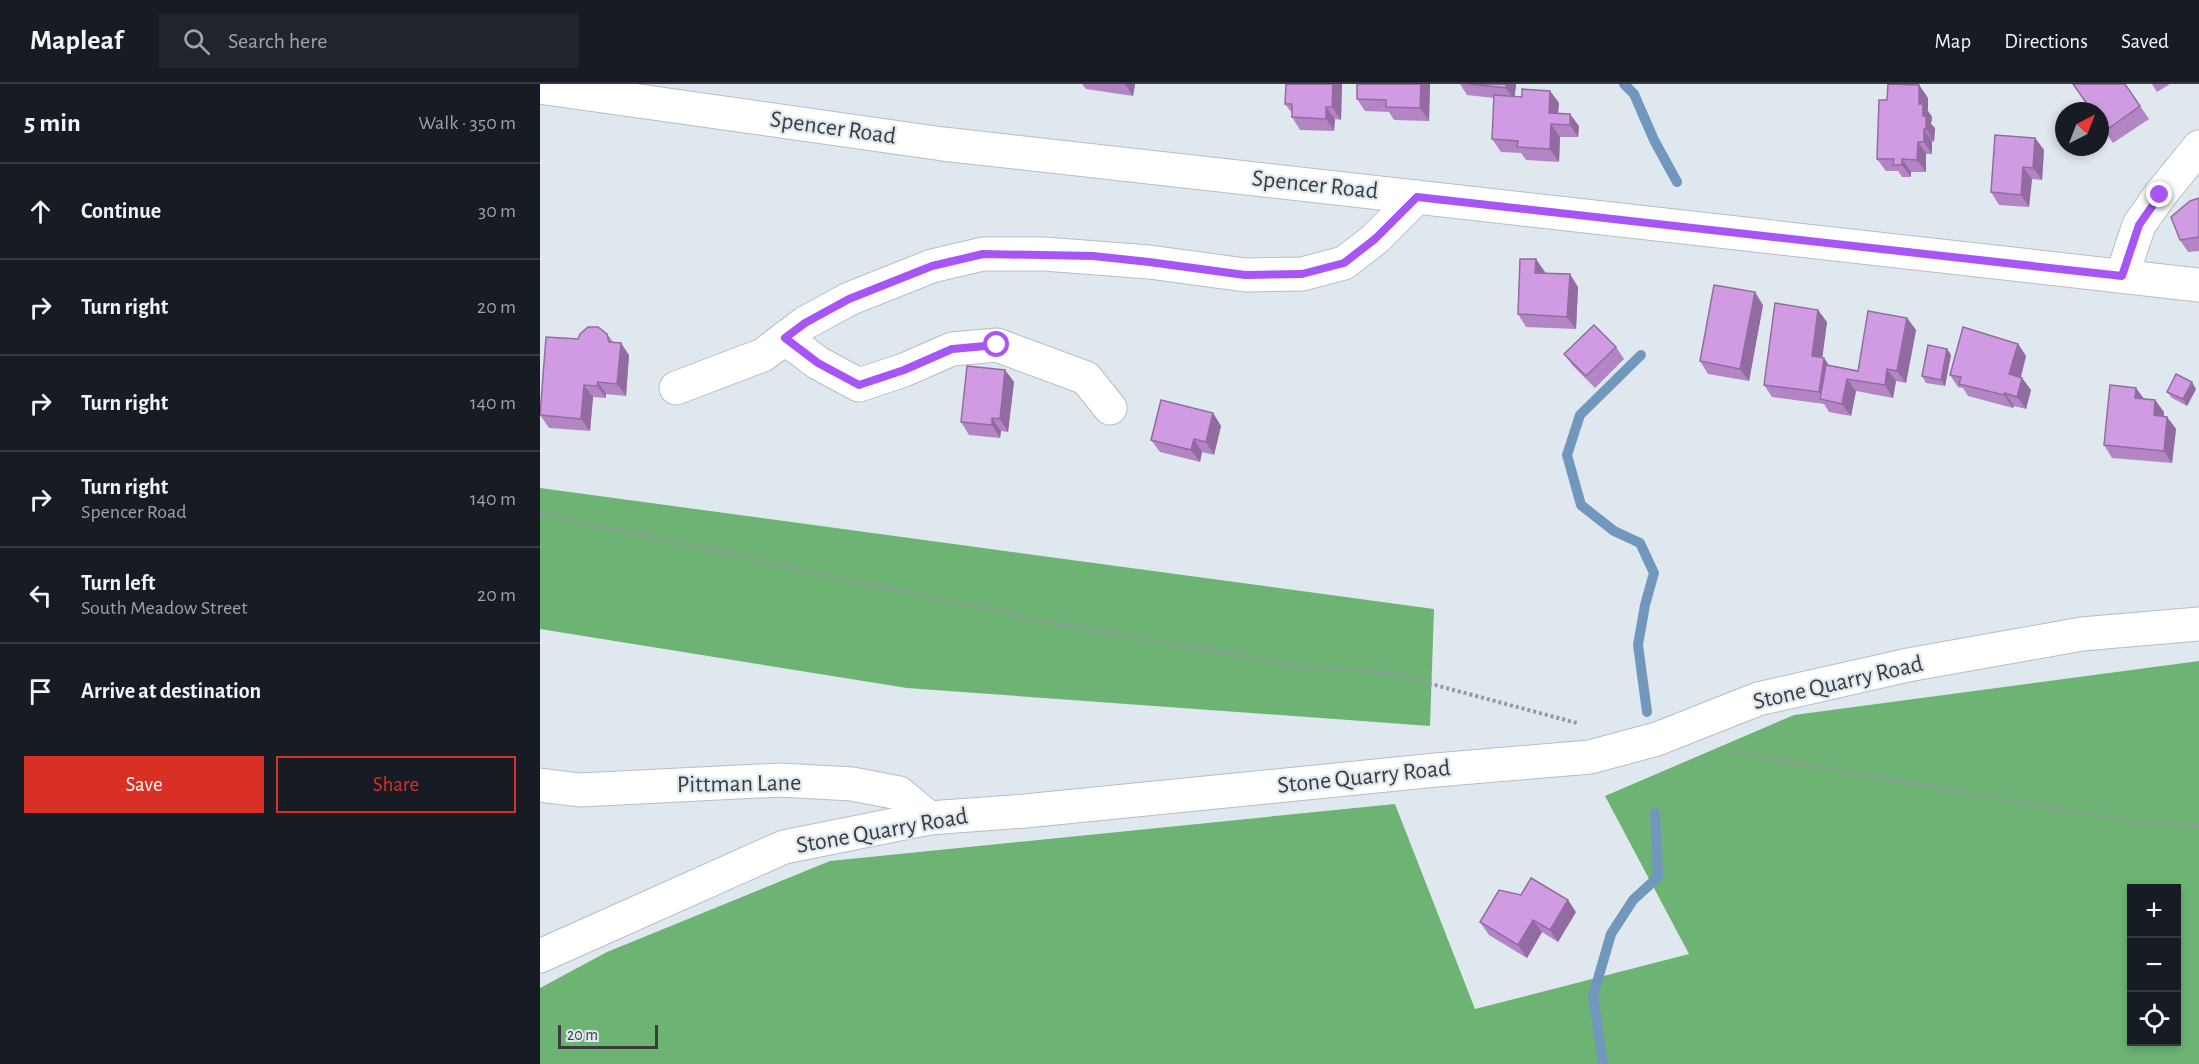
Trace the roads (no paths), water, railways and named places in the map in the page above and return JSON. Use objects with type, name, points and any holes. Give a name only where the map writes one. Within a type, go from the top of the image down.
[{"type":"street","name":"Spencer Road","points":[[540,87],[943,144],[2199,285]]},
{"type":"street","points":[[2122,276],[2139,225],[2199,147]]},
{"type":"street","points":[[676,388],[763,355],[786,341],[805,323],[849,299],[932,266],[983,254],[1093,256],[1245,275],[1302,274],[1344,263],[1375,239],[1417,197]]},
{"type":"street","points":[[786,341],[818,363],[859,385],[904,370],[952,349],[997,345],[1086,378],[1110,408]]},
{"type":"street","name":"Stone Quarry Road","points":[[540,956],[784,847],[929,818],[1590,757],[1657,739],[1758,699],[1908,665],[2082,634],[2199,624]]},
{"type":"street","name":"Pittman Lane","points":[[540,785],[580,790],[780,780],[852,784],[899,792],[929,818]]},
{"type":"waterway","points":[[1624,84],[1634,94],[1654,140],[1677,182]]},
{"type":"waterway","points":[[1641,355],[1580,415],[1567,455],[1581,505],[1614,531],[1640,543],[1654,573],[1645,605],[1638,645],[1647,712]]},
{"type":"waterway","points":[[1603,1064],[1593,996],[1611,934],[1633,900],[1658,877],[1655,813]]}]
